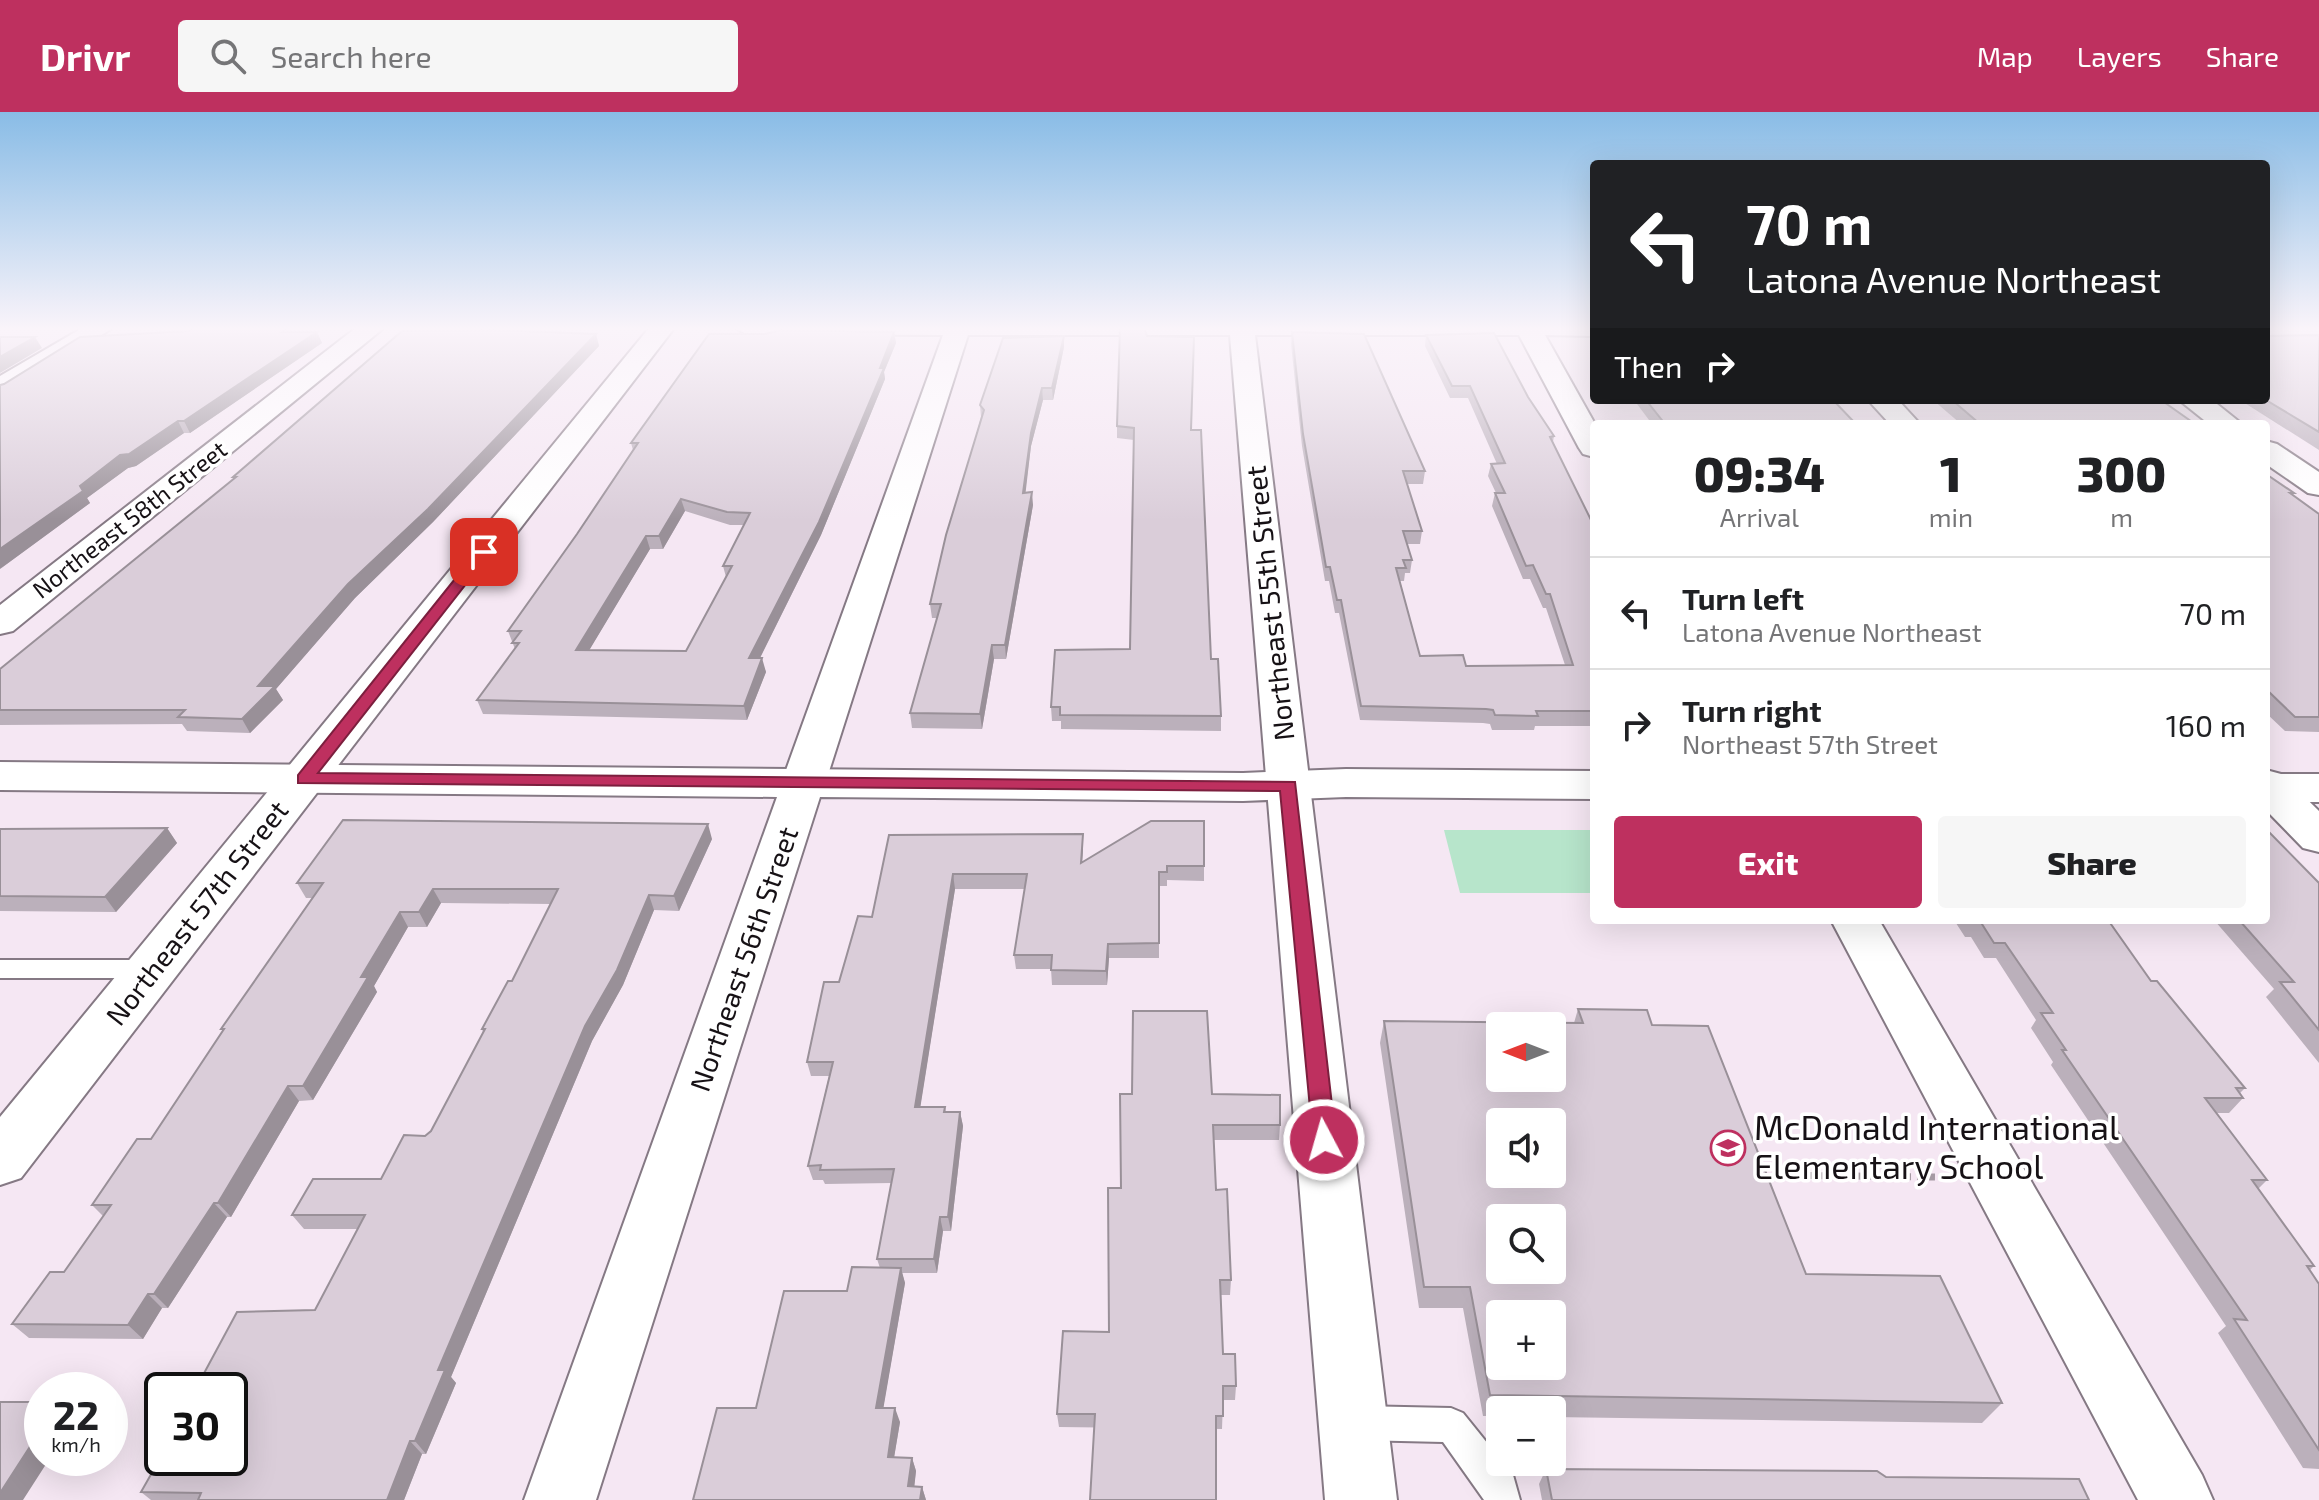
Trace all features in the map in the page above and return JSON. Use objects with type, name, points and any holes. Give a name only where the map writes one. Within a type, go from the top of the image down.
[{"type":"street","name":"Northeast 58th Street","points":[[0,623],[291,392]]},
{"type":"street","name":"Northeast 57th Street","points":[[0,1160],[612,392]]},
{"type":"street","name":"Northeast 56th Street","points":[[560,1500],[936,392]]},
{"type":"street","name":"Northeast 55th Street","points":[[1248,392],[1361,1500]]},
{"type":"street","points":[[1563,392],[1590,441]]},
{"type":"street","points":[[1886,404],[1902,420]]},
{"type":"street","points":[[2199,404],[2222,420]]},
{"type":"street","points":[[2270,453],[2319,486]]},
{"type":"street","points":[[0,776],[803,784],[1590,785]]},
{"type":"street","points":[[2270,787],[2319,788]]},
{"type":"street","points":[[2270,790],[2319,837]]},
{"type":"street","points":[[1857,924],[2177,1500]]},
{"type":"lane","points":[[0,969],[153,969]]},
{"type":"lane","points":[[1353,1423],[1451,1425],[1500,1488],[1502,1500]]},
{"type":"path","points":[[1746,1175],[1936,1177]]},
{"type":"green space","points":[[1444,830],[1590,830],[1590,893],[1460,893]]},
{"type":"building","points":[[0,392],[228,392],[129,454],[120,455],[80,486],[83,491],[0,549]]},
{"type":"building","points":[[332,392],[541,392],[428,509],[348,584],[258,686],[275,686],[242,719],[178,717],[185,710],[0,710],[0,669],[236,477],[233,477]]},
{"type":"building","points":[[668,392],[874,392],[819,522],[749,658],[762,658],[744,706],[477,700],[519,643],[512,643],[521,631],[508,631],[638,443],[631,443]],"holes":[[[681,499],[727,512],[750,513],[723,566],[732,566],[686,651],[576,650],[646,536],[659,536]]]},
{"type":"building","points":[[985,392],[1041,392],[1031,433],[1023,493],[1032,492],[1005,645],[992,645],[980,714],[910,713],[941,604],[930,604],[946,535],[984,410],[980,405]]},
{"type":"building","points":[[1118,392],[1192,392],[1191,430],[1201,430],[1211,659],[1218,659],[1221,716],[1060,715],[1060,707],[1051,707],[1055,650],[1130,649],[1134,428],[1117,426]]},
{"type":"building","points":[[1298,392],[1390,392],[1425,471],[1403,471],[1422,531],[1403,531],[1412,560],[1403,560],[1406,568],[1396,568],[1420,656],[1463,655],[1466,666],[1573,665],[1550,594],[1546,594],[1533,565],[1526,566],[1495,493],[1505,493],[1491,464],[1505,463],[1473,392],[1525,392],[1554,436],[1550,437],[1590,518],[1590,711],[1536,711],[1538,716],[1495,715],[1493,710],[1486,709],[1361,706],[1341,600],[1337,600],[1330,567],[1326,567]]},
{"type":"building","points":[[2270,392],[2319,392],[2319,432],[2270,402]]},
{"type":"building","points":[[1649,404],[1837,404],[1852,420],[1662,420]]},
{"type":"building","points":[[1957,404],[2167,404],[2189,420],[1975,420]]},
{"type":"building","points":[[2270,477],[2319,514],[2319,717],[2295,717],[2270,693]]},
{"type":"building","points":[[343,820],[708,824],[674,896],[649,895],[617,970],[585,1026],[438,1370],[445,1370],[415,1441],[410,1441],[387,1500],[198,1500],[201,1493],[141,1492],[150,1476],[248,1476],[248,1372],[205,1372],[237,1312],[315,1310],[365,1215],[292,1215],[313,1179],[381,1179],[404,1135],[425,1136],[431,1131],[558,889],[433,889],[419,912],[400,912],[361,977],[368,977],[303,1086],[288,1086],[218,1203],[214,1203],[154,1294],[148,1294],[128,1325],[12,1324],[50,1272],[64,1272],[111,1205],[92,1205],[137,1139],[151,1139],[224,1029],[221,1029],[323,883],[297,883]]},
{"type":"building","points":[[1151,821],[1204,821],[1204,866],[1167,866],[1167,872],[1159,872],[1159,943],[1108,944],[1106,971],[1051,970],[1052,955],[1014,955],[1027,874],[953,874],[915,1107],[945,1107],[944,1112],[960,1112],[948,1217],[940,1217],[934,1259],[877,1259],[894,1169],[820,1170],[821,1165],[808,1166],[833,1062],[807,1062],[824,982],[839,982],[858,916],[872,917],[889,835],[1083,834],[1081,863]]},
{"type":"building","points":[[167,828],[105,897],[0,896],[0,829]]},
{"type":"building","points":[[2270,833],[2319,883],[2319,1030],[2280,982],[2294,982],[2243,924],[2270,924]]},
{"type":"building","points":[[1982,924],[2111,924],[2151,981],[2157,981],[2245,1088],[2236,1088],[2243,1098],[2205,1098],[2267,1180],[2252,1180],[2314,1266],[2307,1266],[2319,1284],[2319,1450],[2234,1319],[2247,1320],[2062,1050],[2066,1050],[2041,1013],[2053,1013],[2005,943],[1994,943]]},
{"type":"building","points":[[1578,1009],[1647,1010],[1652,1025],[1708,1026],[1806,1274],[1940,1276],[2002,1403],[1490,1395],[1487,1380],[1566,1380],[1566,1300],[1486,1300],[1486,1373],[1470,1287],[1424,1287],[1384,1021],[1486,1022],[1486,1092],[1566,1092],[1566,1023],[1583,1023]]},
{"type":"building","points":[[1133,1011],[1207,1011],[1212,1094],[1280,1095],[1280,1125],[1213,1125],[1216,1190],[1227,1189],[1231,1280],[1220,1280],[1223,1354],[1235,1354],[1236,1386],[1223,1386],[1223,1416],[1216,1416],[1216,1500],[1090,1500],[1095,1414],[1057,1414],[1063,1331],[1109,1332],[1108,1188],[1121,1188],[1120,1094],[1132,1094]]},
{"type":"building","points":[[852,1267],[901,1268],[876,1408],[895,1408],[888,1457],[912,1458],[908,1486],[922,1487],[920,1500],[693,1500],[717,1408],[756,1408],[784,1291],[847,1291]]},
{"type":"building","points":[[0,1402],[24,1402],[24,1456],[0,1493]]},
{"type":"building","points":[[1566,1469],[1877,1471],[1886,1477],[2079,1479],[2089,1500],[1552,1500],[1547,1476],[1566,1476]]},
{"type":"place","name":"McDonald International Elementary School","points":[[1728,1148]]},
{"type":"route","points":[[484,552],[304,779],[1288,786],[1324,1140]]}]
